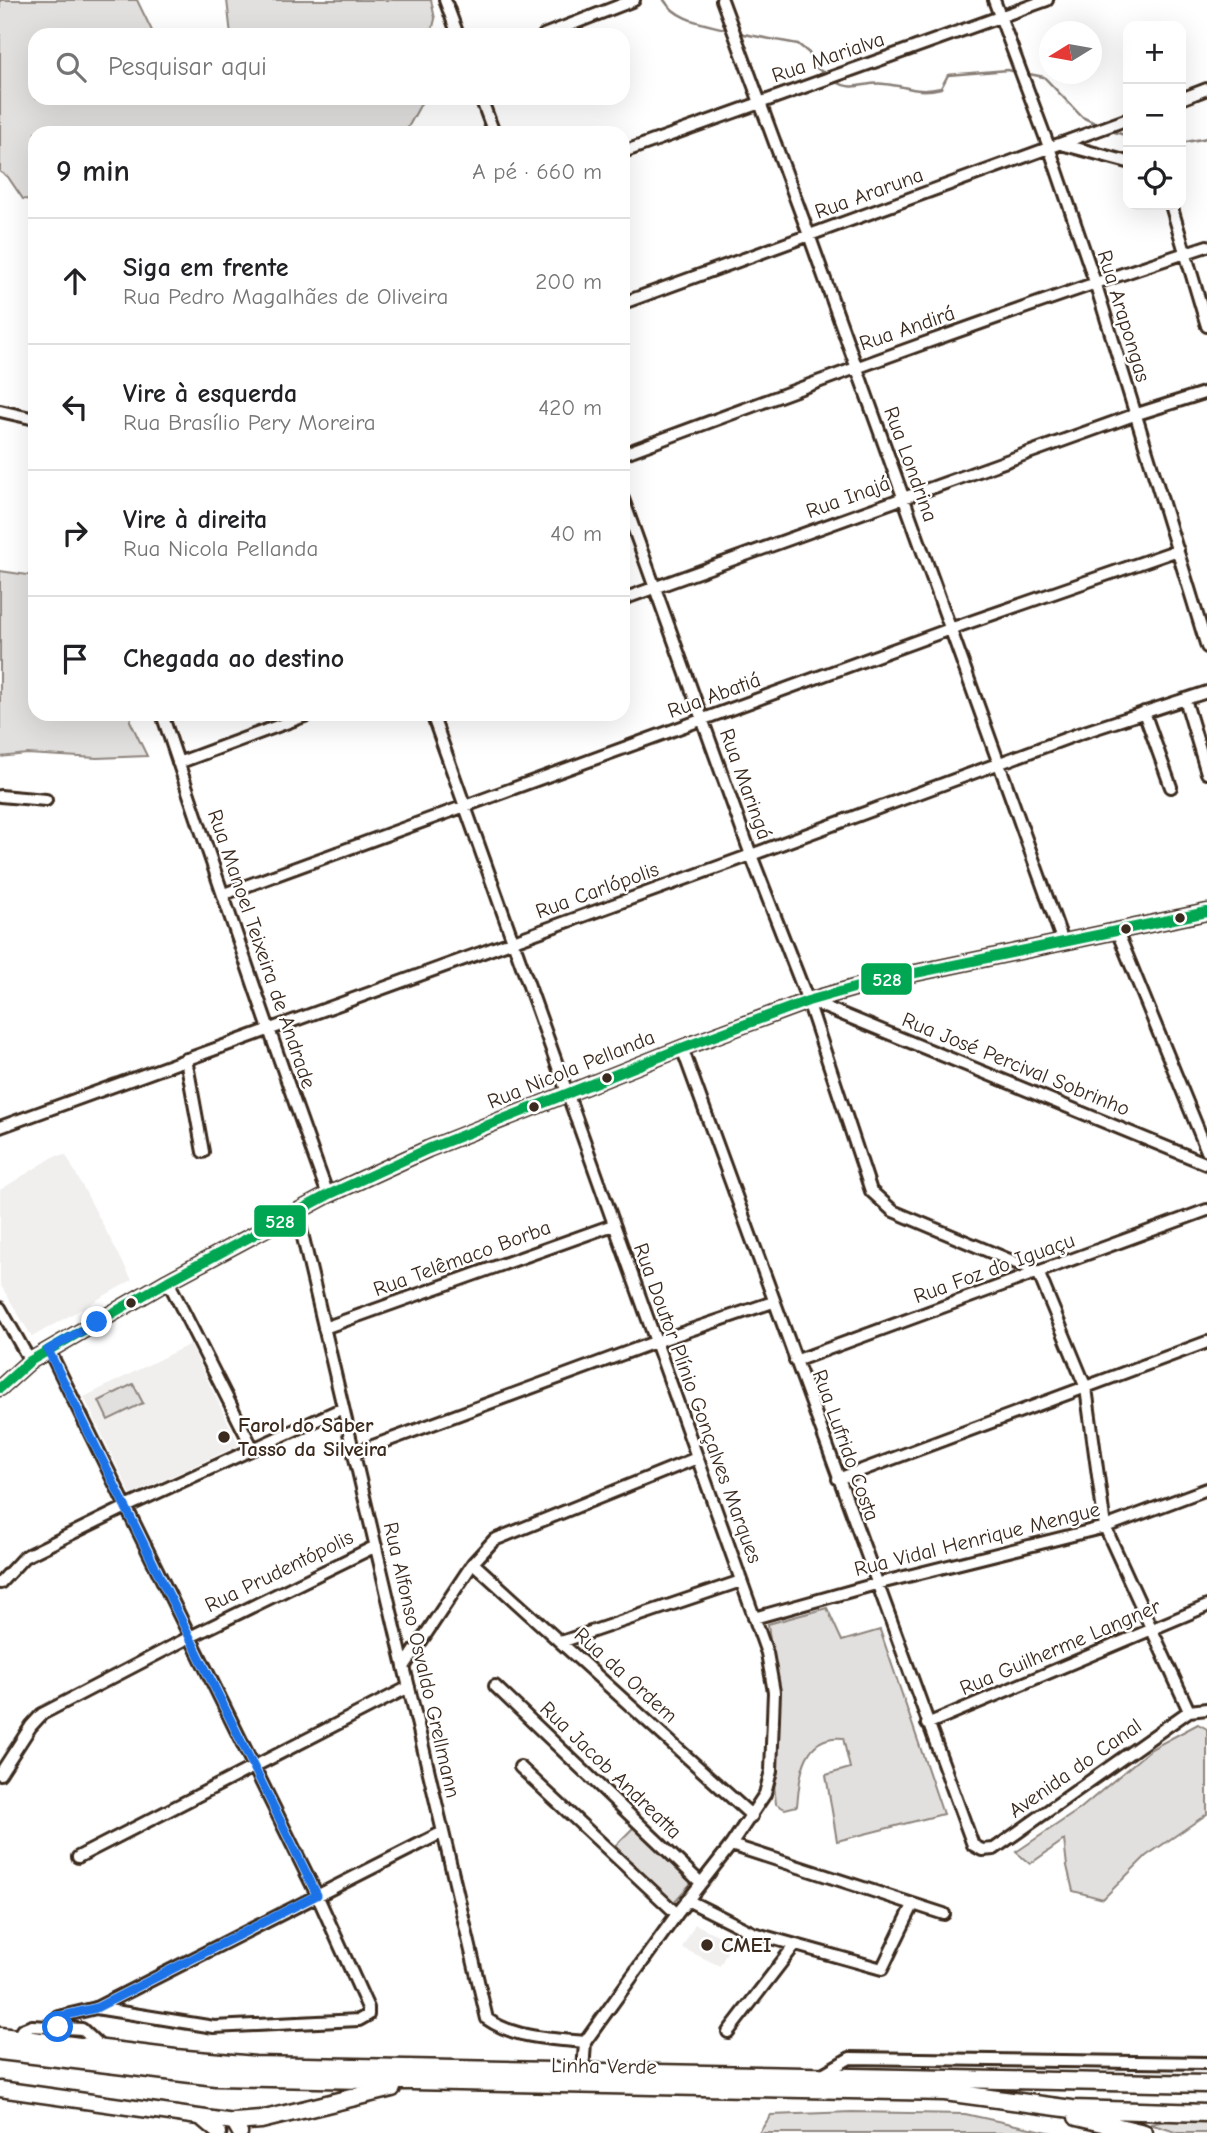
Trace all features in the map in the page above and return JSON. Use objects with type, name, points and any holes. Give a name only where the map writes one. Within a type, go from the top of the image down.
[{"type":"highway","name":"Linha Verde","points":[[8,2037],[104,2050],[255,2065],[1207,2084]]},
{"type":"highway","name":"Linha Verde","points":[[0,2051],[216,2077],[928,2092],[1096,2111],[1207,2113]]},
{"type":"highway","points":[[237,2127],[350,2097],[422,2082]]},
{"type":"highway","points":[[1027,2105],[1144,2133]]},
{"type":"main road","name":"Rua Nicola Pellanda","points":[[0,1388],[30,1361],[48,1350],[168,1281],[328,1195],[428,1149],[566,1093],[809,1001],[917,972],[1207,912]]},
{"type":"main road","points":[[0,2089],[199,2117],[237,2127]]},
{"type":"main road","points":[[199,2117],[219,2133]]},
{"type":"street","points":[[445,0],[455,28]]},
{"type":"street","points":[[562,28],[634,0]]},
{"type":"street","name":"Rua Londrina","points":[[722,0],[1063,942]]},
{"type":"street","name":"Rua Arapongas","points":[[994,0],[1024,81],[1055,146],[1134,415],[1207,648]]},
{"type":"street","name":"Rua Marialva","points":[[630,149],[1047,0]]},
{"type":"street","points":[[1186,97],[1207,89]]},
{"type":"street","points":[[484,105],[491,126]]},
{"type":"street","name":"Rua Araruna","points":[[630,300],[1123,121]]},
{"type":"street","points":[[1055,146],[1123,161]]},
{"type":"street","points":[[1172,210],[1207,326]]},
{"type":"street","name":"Rua Andirá","points":[[630,451],[856,367],[1095,282],[1207,246]]},
{"type":"street","name":"Rua Inajá","points":[[630,597],[1134,415],[1207,392]]},
{"type":"street","points":[[0,411],[28,417]]},
{"type":"street","name":"Rua Maringá","points":[[630,518],[751,855],[809,1001],[871,1191],[893,1211],[1038,1272]]},
{"type":"street","name":"Rua Abatiá","points":[[225,894],[950,629],[1178,550]]},
{"type":"street","name":"Rua Carlópolis","points":[[0,1126],[998,764],[1207,692]]},
{"type":"street","points":[[1185,699],[1207,773]]},
{"type":"street","points":[[1144,712],[1171,787]]},
{"type":"street","name":"Rua Manoel Teixeira de Andrade","points":[[164,721],[225,894],[268,1029],[328,1195]]},
{"type":"street","points":[[178,763],[291,721]]},
{"type":"street","name":"Rua Doutor Plínio Gonçalves Marques","points":[[434,721],[767,1653],[774,1692],[771,1771],[765,1794],[731,1845],[700,1882],[585,2042]]},
{"type":"street","points":[[0,796],[46,800]]},
{"type":"street","points":[[1117,931],[1207,1152]]},
{"type":"street","name":"Rua José Percival Sobrinho","points":[[809,1001],[1207,1164]]},
{"type":"street","name":"Rua Lufrido Costa","points":[[682,1048],[973,1845],[982,1850]]},
{"type":"street","points":[[186,1059],[203,1152]]},
{"type":"street","name":"Rua Foz do Iguaçu","points":[[795,1361],[1207,1210]]},
{"type":"street","name":"Rua Alfonso Osvaldo Grellmann","points":[[297,1212],[487,2019],[501,2029],[550,2039],[585,2042]]},
{"type":"street","name":"Rua Telêmaco Borba","points":[[324,1328],[613,1224]]},
{"type":"street","points":[[1038,1272],[1086,1388],[1105,1527],[1189,1712],[1207,1709]]},
{"type":"street","points":[[168,1281],[253,1449]]},
{"type":"street","points":[[354,1453],[655,1342],[773,1302]]},
{"type":"street","points":[[0,1308],[30,1361]]},
{"type":"street","points":[[838,1479],[1207,1342]]},
{"type":"street","points":[[48,1350],[317,1895],[368,2008],[368,2015],[359,2020],[342,2022],[214,2026],[96,2008]]},
{"type":"street","points":[[0,1583],[24,1557],[126,1507],[343,1408]]},
{"type":"street","points":[[404,1667],[473,1563],[494,1540],[697,1458]]},
{"type":"street","name":"Rua Vidal Henrique Mengue","points":[[754,1618],[876,1584],[1105,1527],[1207,1489]]},
{"type":"street","name":"Rua Prudentópolis","points":[[0,1774],[31,1726],[42,1714],[190,1636],[376,1546]]},
{"type":"street","name":"Rua da Ordem","points":[[473,1563],[752,1816]]},
{"type":"street","points":[[561,1642],[741,1581]]},
{"type":"street","name":"Rua Guilherme Langner","points":[[928,1724],[1207,1606]]},
{"type":"street","name":"Rua Jacob Andreatta","points":[[495,1686],[700,1882]]},
{"type":"street","points":[[78,1857],[409,1687]]},
{"type":"street","name":"Avenida do Canal","points":[[982,1850],[994,1849],[1189,1712]]},
{"type":"street","points":[[520,1767],[677,1914]]},
{"type":"street","points":[[58,2027],[58,2017],[96,2008],[443,1832]]},
{"type":"street","points":[[731,1845],[944,1913]]},
{"type":"street","points":[[687,1900],[753,1933],[882,1969],[913,1905]]},
{"type":"street","points":[[728,2032],[794,1946]]},
{"type":"street","points":[[8,2037],[27,2027],[82,2029],[104,2050]]},
{"type":"street","points":[[583,2072],[585,2042]]},
{"type":"street","points":[[816,2078],[849,2058],[1207,2063]]},
{"type":"shaded area","points":[[0,0],[137,0],[151,28],[28,28],[28,105],[420,105],[409,126],[28,126],[28,199],[23,199],[8,177],[0,172]]},
{"type":"shaded area","points":[[227,0],[431,0],[435,19],[433,28],[230,28]]},
{"type":"shaded area","points":[[0,571],[28,575],[28,721],[130,721],[147,756],[97,758],[27,754],[0,757]]},
{"type":"shaded area","points":[[66,1155],[132,1280],[32,1337],[0,1284],[0,1190],[55,1156]]},
{"type":"shaded area","points":[[190,1344],[239,1445],[131,1495],[84,1397]]},
{"type":"shaded area","points":[[133,1384],[143,1403],[108,1420],[99,1401]]},
{"type":"shaded area","points":[[827,1608],[842,1641],[880,1630],[943,1814],[837,1841],[826,1775],[850,1768],[843,1738],[829,1739],[811,1750],[802,1771],[797,1806],[785,1809],[776,1804],[773,1773],[780,1718],[768,1624]]},
{"type":"shaded area","points":[[1198,1724],[1207,1729],[1207,1814],[1146,1856],[1103,1899],[1073,1891],[1064,1840],[1030,1864],[1016,1852],[1080,1809],[1151,1749]]},
{"type":"shaded area","points":[[636,1825],[694,1880],[673,1903],[614,1847]]},
{"type":"shaded area","name":"CMEI","points":[[695,1924],[732,1942],[720,1966],[682,1948]]},
{"type":"shaded area","points":[[852,2112],[965,2114],[1053,2133],[759,2133],[771,2115]]},
{"type":"shaded area","points":[[1166,2121],[1207,2121],[1207,2133],[1179,2133],[1150,2124]]},
{"type":"waterway","points":[[664,0],[684,17],[728,30]]},
{"type":"waterway","points":[[738,33],[798,44],[809,53],[815,67],[827,75]]},
{"type":"waterway","points":[[835,81],[848,86],[878,84],[925,90],[941,88],[948,75],[1008,70],[1017,72]]},
{"type":"waterway","points":[[1024,73],[1044,77],[1082,117],[1099,125]]},
{"type":"waterway","points":[[1108,130],[1123,134]]},
{"type":"waterway","points":[[1186,142],[1207,138]]},
{"type":"transit line","name":"528","points":[[0,1388],[30,1361],[168,1281],[328,1195],[428,1149],[682,1048],[808,1001],[882,980],[1207,912]]},
{"type":"place","name":"Farol do Saber Tasso da Silveira","points":[[224,1437]]},
{"type":"place","name":"CMEI","points":[[707,1945]]},
{"type":"route","points":[[58,2027],[58,2017],[96,2008],[317,1895],[48,1350],[97,1322]]}]
